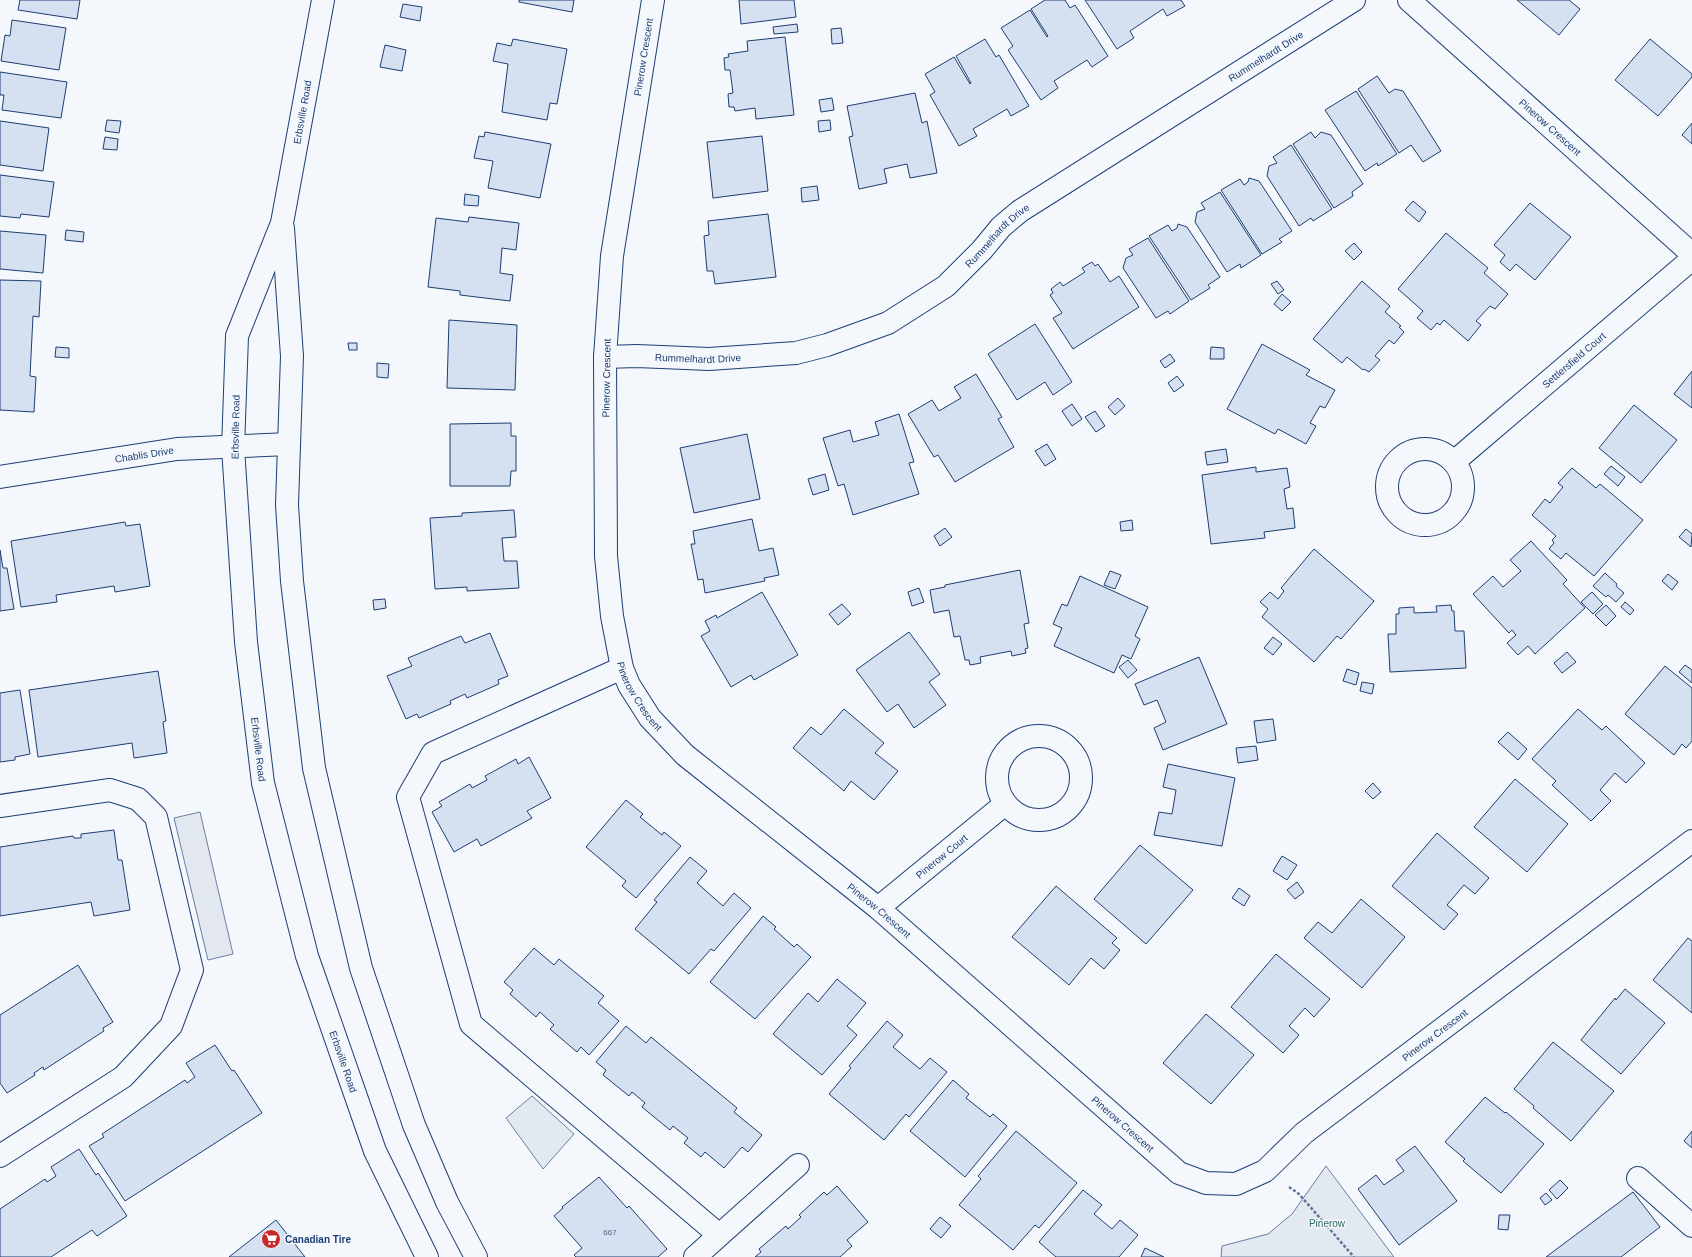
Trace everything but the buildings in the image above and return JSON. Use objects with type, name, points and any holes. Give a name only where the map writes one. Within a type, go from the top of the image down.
[{"type":"street","name":"Erbsville Road","points":[[323,0],[282,223],[237,336],[233,448],[246,642],[263,783],[307,956],[375,1151],[426,1257]]},
{"type":"street","name":"Pinerow Crescent","points":[[653,0],[612,256],[605,357],[606,556],[612,616],[622,668],[629,685],[650,718],[685,755],[878,908],[1179,1173],[1206,1183],[1236,1184],[1265,1171],[1304,1133],[1692,841]]},
{"type":"street","name":"Rummelhardt Drive","points":[[605,357],[637,356],[709,359],[796,353],[827,345],[888,323],[946,286],[982,250],[1001,227],[1020,211],[1354,0]]},
{"type":"street","name":"Pinerow Crescent","points":[[1409,0],[1692,254]]},
{"type":"street","name":"Erbsville Road","points":[[282,223],[292,356],[287,505],[292,581],[314,768],[361,968],[414,1125],[447,1202],[476,1257]]},
{"type":"street","name":"Settlersfield Court","points":[[1455,461],[1692,259]]},
{"type":"street","name":"Chablis Drive","points":[[0,477],[177,449],[233,448],[289,444]]},
{"type":"street","points":[[622,668],[433,753],[408,797],[471,1024],[719,1235]]},
{"type":"street","points":[[0,806],[110,790],[138,799],[156,816],[192,970],[171,1026],[123,1077],[0,1156]]},
{"type":"street","name":"Pinerow Court","points":[[878,908],[1004,804]]},
{"type":"street","points":[[695,1257],[798,1165]]},
{"type":"street","points":[[1638,1178],[1692,1226]]},
{"type":"path","points":[[1265,1171],[1299,1194],[1354,1257]]},
{"type":"green space","points":[[532,1096],[574,1134],[543,1169],[506,1118]]},
{"type":"green space","name":"Pinerow","points":[[1326,1166],[1394,1257],[1221,1257],[1222,1246],[1268,1234],[1292,1214]]},
{"type":"shaded area","points":[[200,812],[233,954],[208,960],[174,818]]},
{"type":"place","name":"Canadian Tire","points":[[271,1239]]}]
